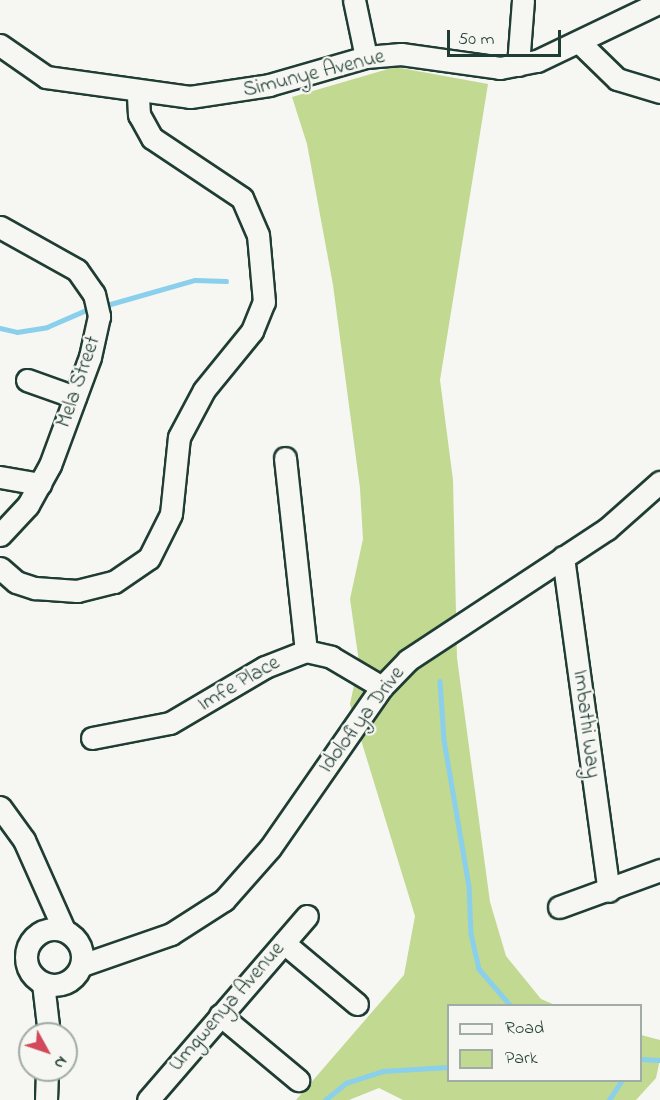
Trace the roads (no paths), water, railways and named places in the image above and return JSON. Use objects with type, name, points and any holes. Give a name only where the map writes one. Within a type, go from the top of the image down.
[{"type":"street","points":[[354,0],[366,57]]},
{"type":"street","points":[[518,65],[523,0]]},
{"type":"street","name":"Simunye Avenue","points":[[0,45],[46,78],[138,93],[226,95],[366,57],[400,54],[481,67],[518,65],[580,43],[660,2]]},
{"type":"street","points":[[580,43],[617,79],[660,92]]},
{"type":"street","points":[[0,568],[16,582],[34,588],[77,591],[114,582],[149,558],[171,514],[179,437],[204,390],[252,331],[264,302],[258,235],[242,198],[152,138],[139,115],[138,93]]},
{"type":"street","name":"Mela Street","points":[[0,535],[40,484],[75,398],[96,338],[94,294],[65,262],[1,229]]},
{"type":"street","points":[[27,380],[75,398]]},
{"type":"street","points":[[285,458],[306,651]]},
{"type":"street","points":[[0,477],[40,484]]},
{"type":"street","name":"Idolofiya Drive","points":[[82,965],[115,950],[171,934],[224,900],[270,848],[382,687],[438,637],[607,529],[660,482]]},
{"type":"street","name":"Imbathi Way","points":[[563,557],[609,891]]},
{"type":"street","name":"Imfe Place","points":[[92,738],[162,727],[265,667],[306,651],[332,657],[382,687]]},
{"type":"street","points":[[0,807],[24,840],[45,896],[71,935],[82,965],[53,984]]},
{"type":"street","points":[[559,907],[609,891],[660,870]]},
{"type":"street","points":[[45,896],[39,932],[26,955],[30,972],[53,984]]},
{"type":"street","name":"Umgwenya Avenue","points":[[148,1100],[307,916]]},
{"type":"street","points":[[39,932],[71,935],[115,950]]},
{"type":"street","points":[[284,943],[357,1005]]},
{"type":"street","points":[[50,1022],[53,984]]},
{"type":"street","points":[[220,1015],[298,1080]]},
{"type":"street","points":[[46,1100],[47,1082]]},
{"type":"waterway","points":[[107,305],[195,280],[226,281]]},
{"type":"waterway","points":[[0,328],[17,332],[47,327],[84,311]]},
{"type":"waterway","points":[[440,681],[444,740],[469,886],[471,934],[479,969],[509,1004]]},
{"type":"waterway","points":[[642,1059],[660,1060]]},
{"type":"waterway","points":[[325,1100],[346,1083],[383,1071],[447,1067]]},
{"type":"waterway","points":[[609,1100],[621,1082]]}]
